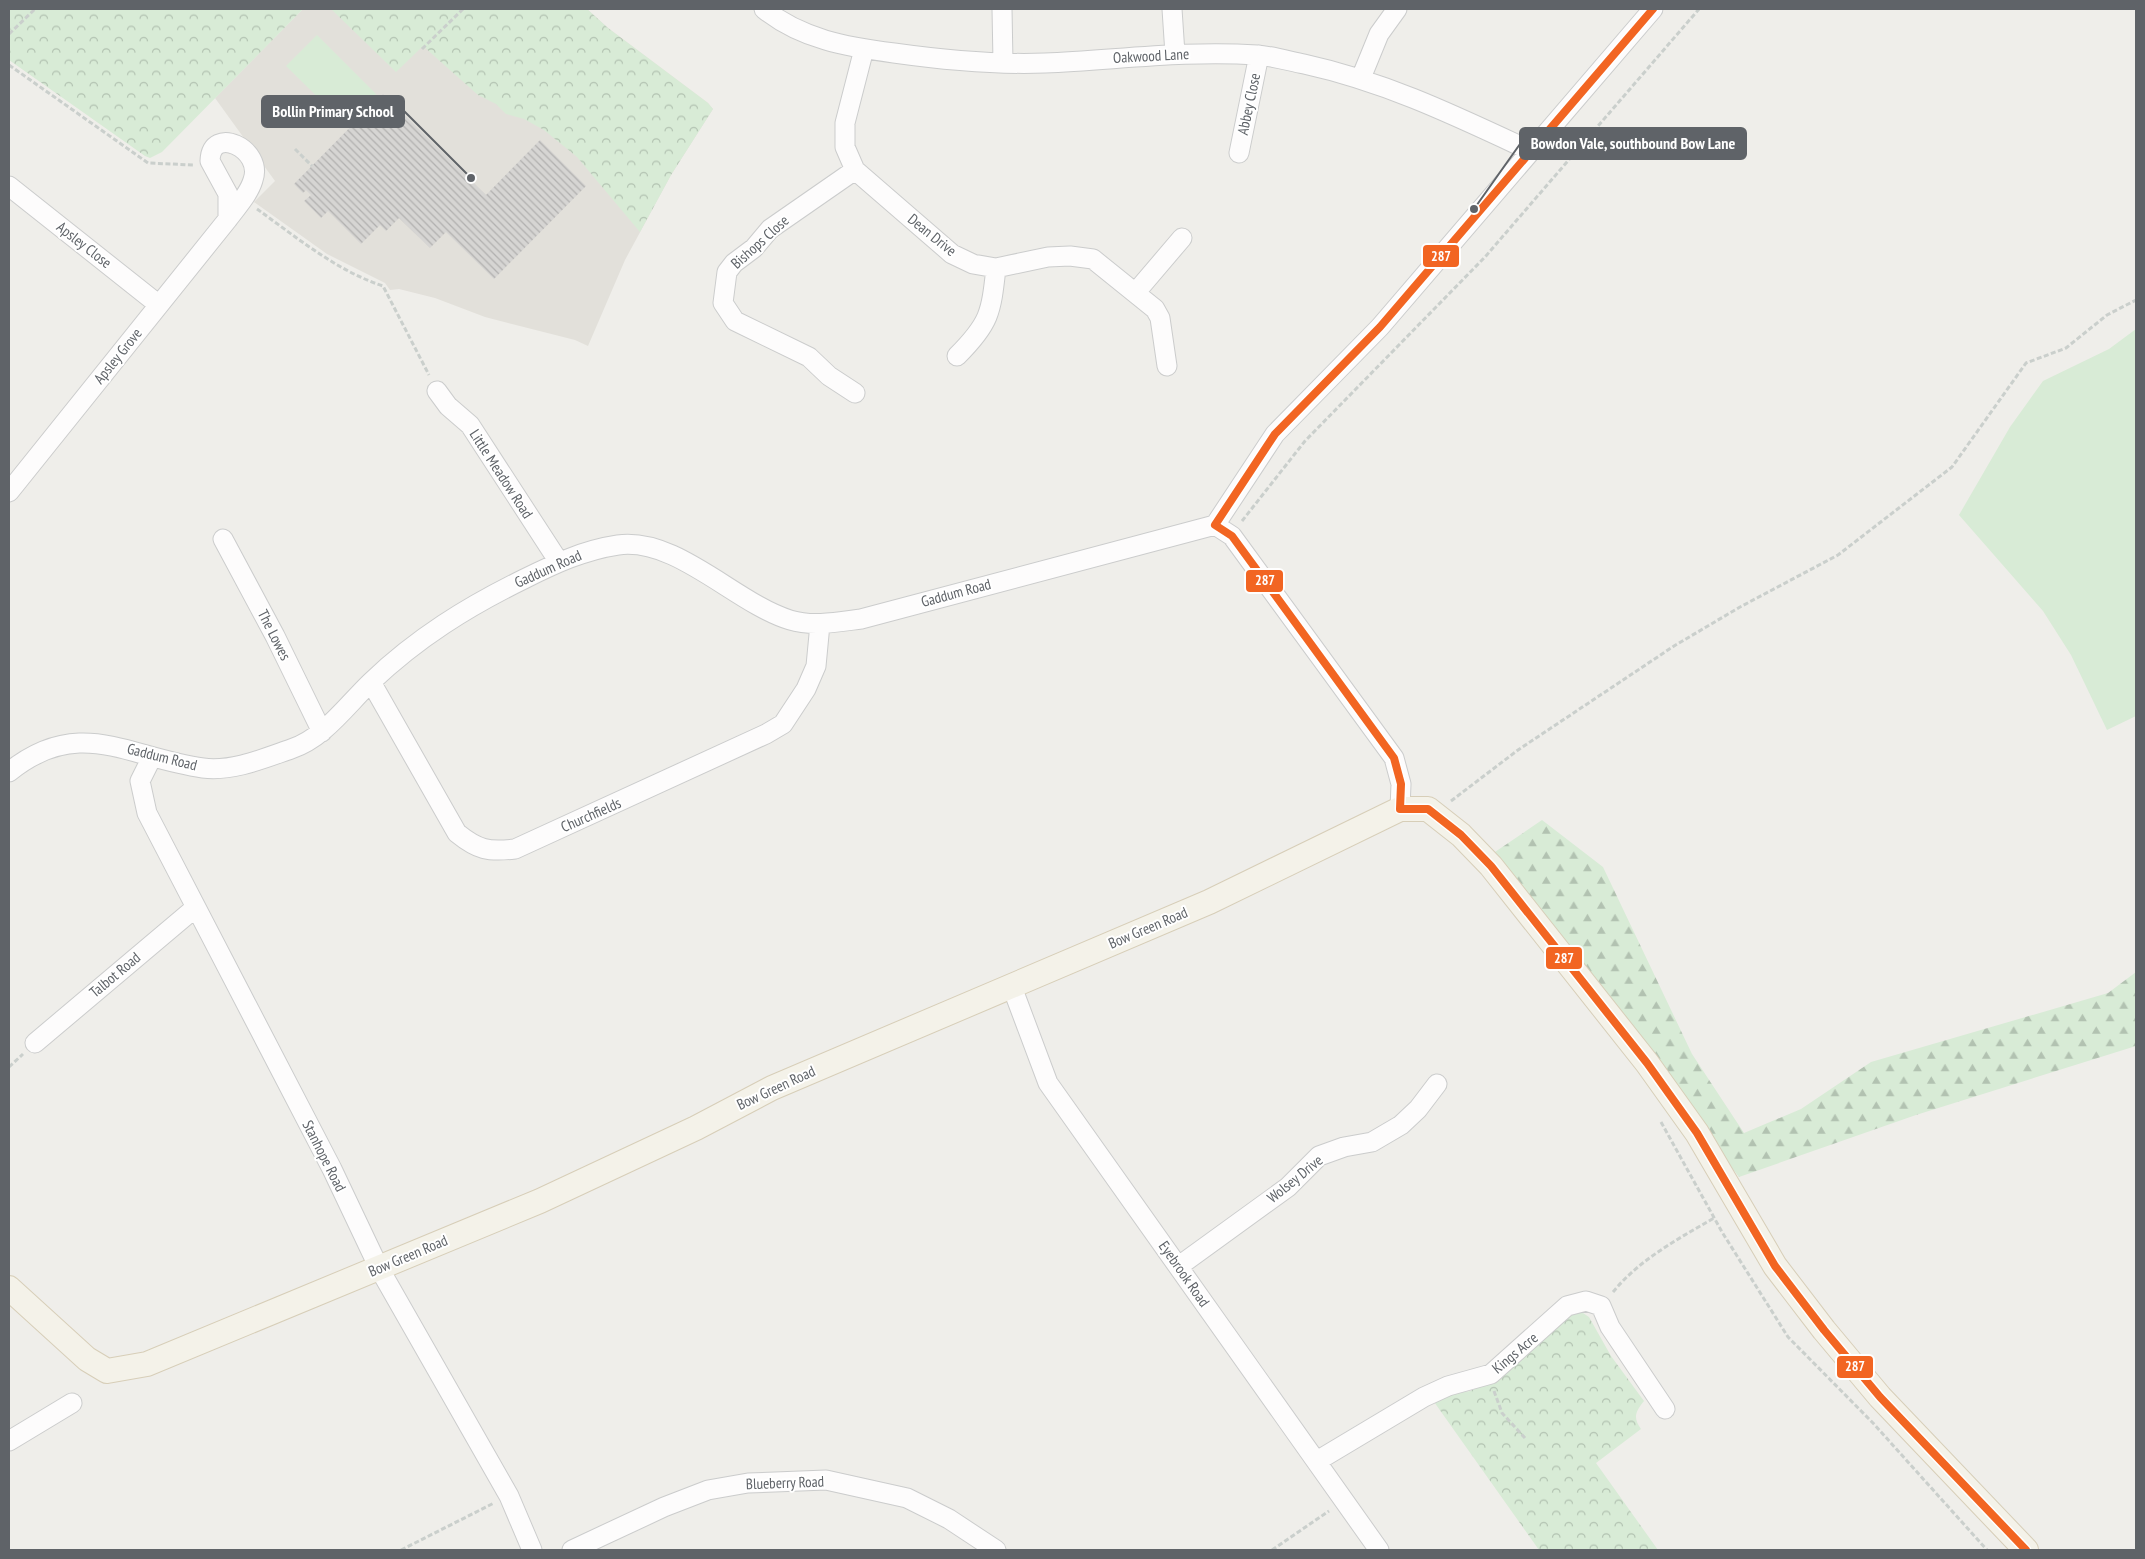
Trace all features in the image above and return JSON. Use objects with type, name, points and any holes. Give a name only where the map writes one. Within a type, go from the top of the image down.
[{"type":"main road","name":"Bow Green Road","points":[[9,1288],[87,1359],[107,1371],[147,1364],[540,1201],[696,1128],[772,1088],[1208,902],[1400,809],[1428,809],[1461,835],[1490,866],[1647,1063],[1697,1134],[1775,1266],[1824,1330],[1880,1397],[2026,1550]]},
{"type":"street","name":"Oakwood Lane","points":[[764,9],[782,23],[808,35],[864,49],[932,59],[1045,63],[1175,54],[1259,55],[1361,78],[1420,100],[1531,152]]},
{"type":"street","points":[[1002,9],[1003,62]]},
{"type":"street","points":[[1172,9],[1175,54]]},
{"type":"street","points":[[1361,78],[1379,34],[1397,9]]},
{"type":"street","points":[[1400,809],[1401,784],[1394,758],[1232,536],[1215,525],[1275,434],[1380,327],[1653,9]]},
{"type":"street","name":"Dean Drive","points":[[864,49],[845,123],[845,147],[855,170],[952,254],[973,264],[996,268],[1048,256],[1093,259],[1155,309],[1160,318],[1167,366]]},
{"type":"street","name":"Abbey Close","points":[[1239,153],[1259,55]]},
{"type":"street","name":"Apsley Grove","points":[[9,492],[228,219],[253,181],[255,170],[246,152],[232,143],[220,143],[210,155],[211,166]]},
{"type":"street","points":[[211,166],[228,194],[228,219]]},
{"type":"street","name":"Bishops Close","points":[[855,170],[770,229],[754,248],[734,263],[727,272],[723,303],[735,321],[809,357],[829,376],[855,393]]},
{"type":"street","name":"Apsley Close","points":[[9,186],[159,305]]},
{"type":"street","points":[[1136,292],[1182,238]]},
{"type":"street","points":[[957,356],[976,337],[991,310],[996,268]]},
{"type":"street","name":"Little Meadow Road","points":[[437,392],[448,406],[470,425],[559,562]]},
{"type":"street","name":"Gaddum Road","points":[[9,772],[41,752],[63,744],[88,741],[118,746],[152,757],[205,768],[232,766],[295,748],[322,732],[371,682],[420,640],[474,603],[559,562],[588,552],[620,545],[659,550],[766,611],[792,621],[820,624],[861,619],[1215,525]]},
{"type":"street","name":"The Lowes","points":[[223,539],[275,636],[322,732]]},
{"type":"street","name":"Churchfields","points":[[371,682],[457,833],[473,846],[494,851],[515,849],[766,734],[782,724],[798,702],[816,666],[820,624]]},
{"type":"street","name":"Stanhope Road","points":[[152,757],[140,781],[146,813],[332,1169],[379,1268],[509,1496],[532,1550]]},
{"type":"street","name":"Talbot Road","points":[[35,1043],[195,908]]},
{"type":"street","name":"Eyebrook Road","points":[[1012,987],[1048,1083],[1379,1550]]},
{"type":"street","name":"Wolsey Drive","points":[[1179,1266],[1288,1187],[1319,1156],[1344,1147],[1372,1142],[1401,1125],[1418,1109],[1438,1084]]},
{"type":"street","name":"Kings Acre","points":[[1317,1461],[1424,1397],[1448,1386],[1485,1377],[1531,1340],[1567,1306],[1586,1301],[1601,1306]]},
{"type":"street","points":[[1601,1306],[1610,1327],[1665,1409]]},
{"type":"street","points":[[9,1441],[72,1403]]},
{"type":"street","name":"Blueberry Road","points":[[572,1550],[664,1507],[708,1490],[748,1483],[826,1480],[907,1498],[949,1519],[996,1550]]},
{"type":"path","points":[[9,34],[35,9]]},
{"type":"path","points":[[422,50],[463,9]]},
{"type":"path","points":[[1232,536],[1305,442],[1485,257],[1699,9]]},
{"type":"path","points":[[9,65],[148,163],[211,166]]},
{"type":"path","points":[[295,149],[312,166]]},
{"type":"path","points":[[243,198],[323,255],[357,276],[383,286],[437,392]]},
{"type":"path","points":[[1434,814],[1518,750],[1674,646],[1740,606],[1838,555],[1952,467],[2026,363],[2066,348],[2107,315],[2136,300]]},
{"type":"path","points":[[1601,1306],[1638,1267],[1665,1246],[1714,1218]]},
{"type":"path","points":[[1485,1377],[1493,1390],[1502,1413],[1524,1438]]},
{"type":"path","points":[[401,1550],[509,1496]]},
{"type":"path","points":[[1272,1550],[1345,1501]]},
{"type":"shaded area","points":[[303,9],[587,9],[608,28],[708,103],[713,109],[671,175],[625,260],[588,346],[575,340],[485,317],[435,298],[399,289],[390,290],[385,283],[327,254],[254,202],[275,181],[215,98]]},
{"type":"green space","points":[[9,9],[303,9],[162,152],[150,158],[9,60]]},
{"type":"green space","points":[[331,9],[587,9],[608,28],[708,103],[713,109],[671,175],[640,232],[577,157],[544,130],[524,119],[506,114],[496,104],[478,95],[423,46],[396,72]]},
{"type":"green space","points":[[317,35],[376,94],[346,125],[286,66]]},
{"type":"green space","points":[[2136,329],[2136,716],[2107,730],[2071,655],[2043,611],[1959,515],[2010,427],[2043,381],[2109,349]]},
{"type":"green space","points":[[1542,820],[1603,867],[1692,1054],[1744,1133],[1801,1109],[1871,1062],[2108,993],[2136,972],[2136,1046],[1916,1115],[1739,1177],[1492,854]]},
{"type":"green space","points":[[1580,1311],[1589,1317],[1611,1356],[1644,1401],[1636,1415],[1641,1429],[1596,1463],[1658,1550],[1539,1550],[1432,1399],[1470,1391],[1486,1384],[1565,1316]]},
{"type":"building","points":[[383,94],[486,195],[540,140],[586,186],[494,279],[446,232],[430,248],[399,218],[386,231],[380,225],[361,244],[328,211],[321,218],[304,201],[311,195],[306,190],[303,193],[294,184]]},
{"type":"transit line","name":"287","points":[[1653,9],[1380,327],[1275,434],[1215,525],[1232,536],[1394,758],[1401,784],[1400,809],[1428,809],[1461,835],[1491,866],[1647,1063],[1697,1133],[1775,1266],[1824,1330],[1880,1397],[2026,1550]]},
{"type":"place","name":"Bollin Primary School","points":[[471,178]]},
{"type":"place","name":"Bowdon Vale, southbound Bow Lane","points":[[1474,209]]}]
